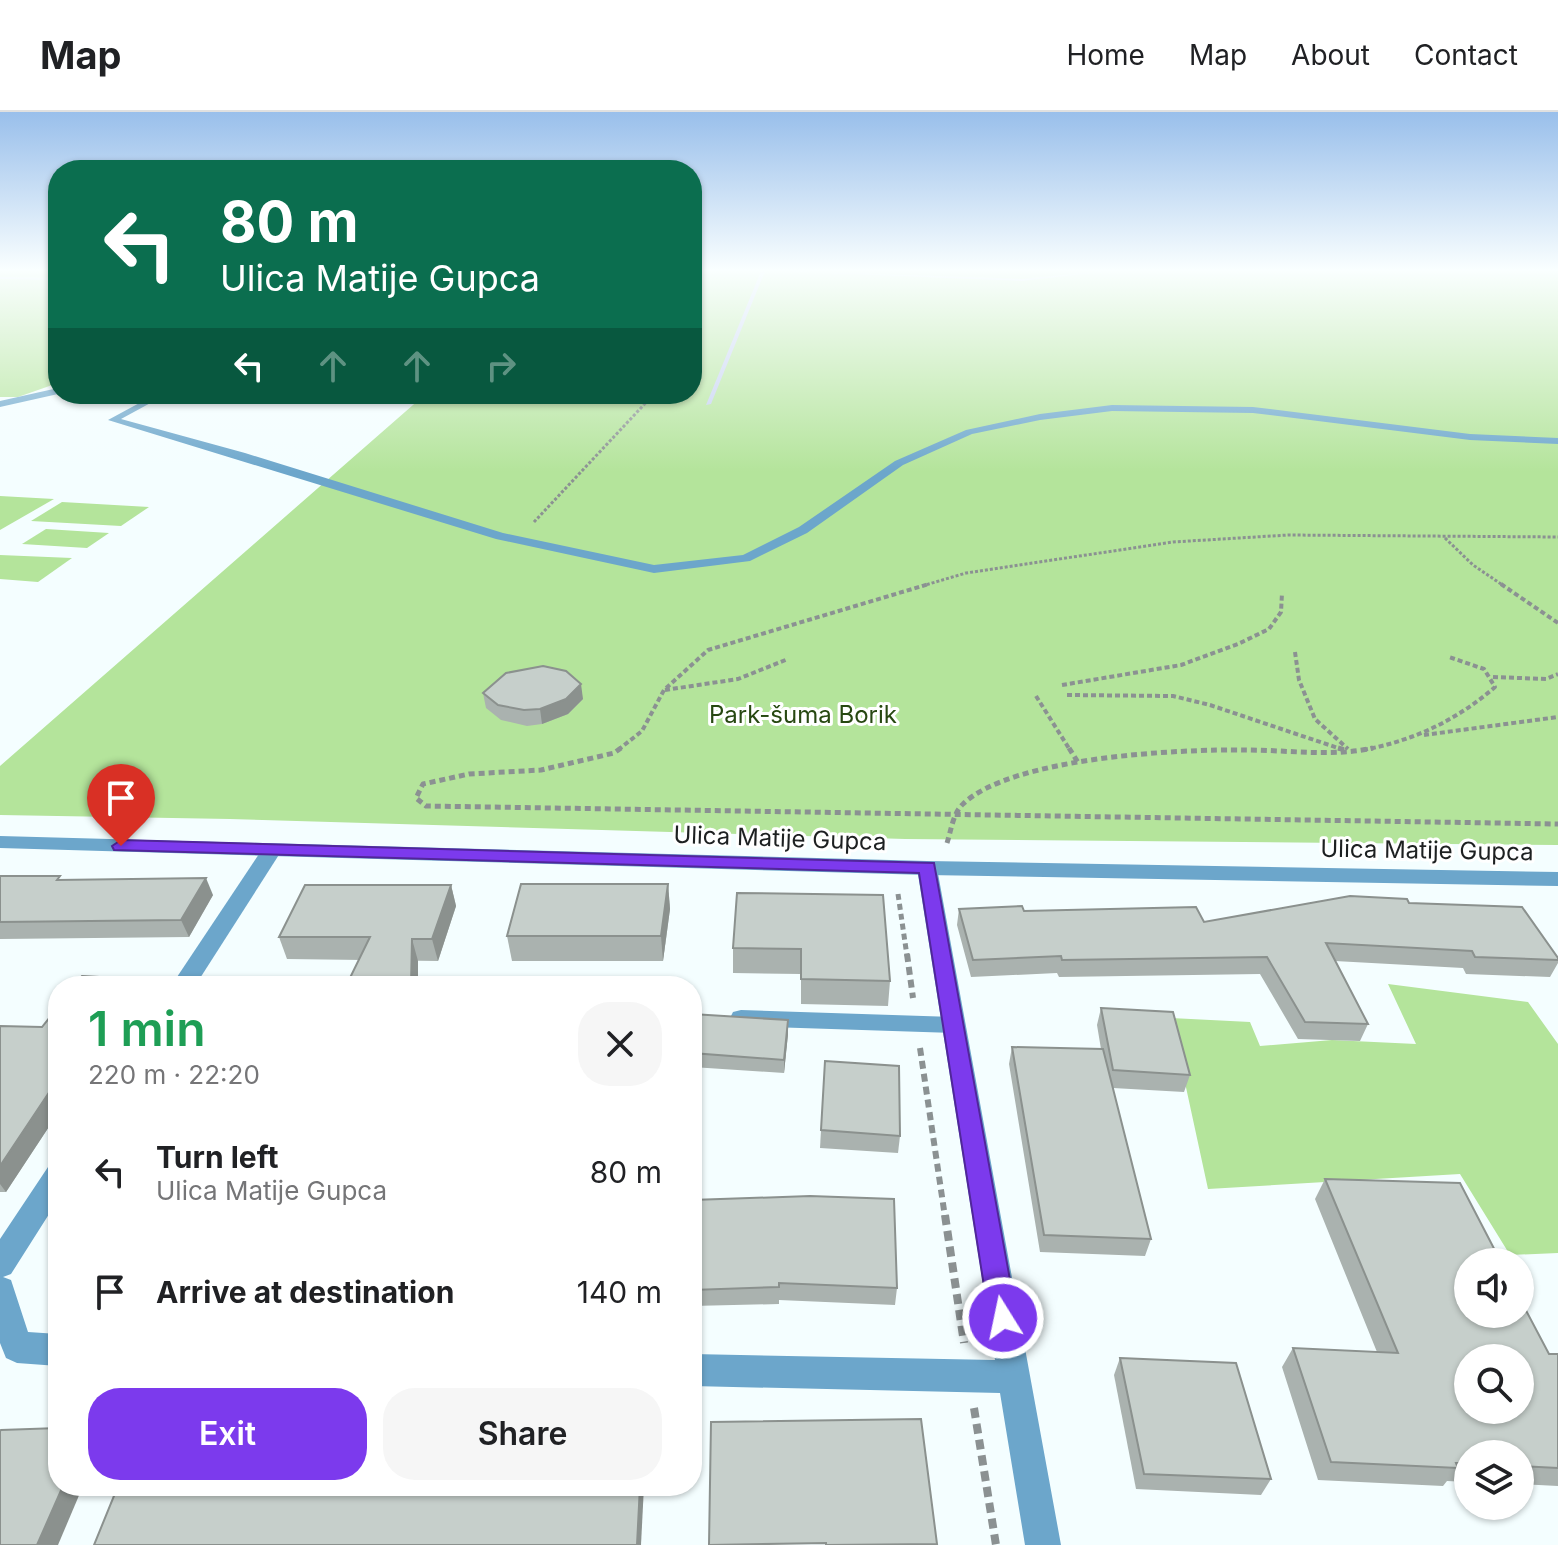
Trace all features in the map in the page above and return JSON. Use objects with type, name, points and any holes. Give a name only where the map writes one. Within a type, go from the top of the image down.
[{"type":"street","name":"Ulica Matije Gupca","points":[[0,842],[272,850],[936,860],[1558,879]]},
{"type":"street","points":[[190,976],[272,850]]},
{"type":"street","points":[[936,860],[954,1025],[1043,1545]]},
{"type":"street","points":[[0,1264],[48,1191]]},
{"type":"street","points":[[0,1290],[17,1347],[48,1349]]},
{"type":"street","points":[[702,1370],[1013,1377]]},
{"type":"lane","points":[[0,404],[48,393]]},
{"type":"lane","points":[[144,404],[113,420],[241,455],[517,540],[654,569],[746,558],[803,530],[899,463],[969,432],[1040,417],[1112,408],[1253,410],[1470,437],[1558,441]]},
{"type":"lane","points":[[727,1018],[954,1025]]},
{"type":"path","points":[[517,540],[645,404]]},
{"type":"path","points":[[1558,537],[1288,535],[1173,542],[966,573],[708,650],[664,690],[642,731],[614,753],[541,770],[469,774],[423,784],[416,798],[426,806],[1558,824]]},
{"type":"path","points":[[1445,538],[1473,565],[1558,623]]},
{"type":"path","points":[[1062,685],[1181,665],[1238,644],[1269,629],[1281,612],[1282,593]]},
{"type":"path","points":[[1295,652],[1299,680],[1315,719],[1350,751]]},
{"type":"path","points":[[1418,735],[1482,700],[1495,687],[1493,677],[1480,665],[1449,657]]},
{"type":"path","points":[[664,690],[738,679],[788,659]]},
{"type":"path","points":[[1493,677],[1546,679],[1558,674]]},
{"type":"path","points":[[1067,695],[1173,696],[1350,751]]},
{"type":"path","points":[[1036,696],[1079,764]]},
{"type":"path","points":[[936,860],[963,805],[983,790],[1033,773],[1079,764],[1234,750],[1350,751],[1418,735],[1558,717]]},
{"type":"path","points":[[898,894],[996,1545]]},
{"type":"green space","points":[[0,338],[48,338],[48,386],[18,397],[0,397]]},
{"type":"green space","name":"Park-šuma Borik","points":[[702,338],[1558,338],[1558,845],[905,839],[0,815],[0,766],[414,404],[702,404]]},
{"type":"green space","points":[[0,496],[54,499],[0,530]]},
{"type":"green space","points":[[62,502],[149,507],[121,526],[31,521]]},
{"type":"green space","points":[[46,529],[109,533],[87,548],[22,544]]},
{"type":"green space","points":[[0,555],[72,558],[38,582],[0,579]]},
{"type":"green space","points":[[1388,984],[1528,1002],[1558,1044],[1558,1253],[1534,1254],[1534,1248],[1506,1248],[1460,1174],[1208,1189],[1171,1018],[1250,1022],[1260,1046],[1332,1040],[1416,1044]]},
{"type":"building","points":[[543,666],[566,671],[581,684],[566,699],[540,709],[524,710],[498,705],[483,693],[506,673]]},
{"type":"building","points":[[0,876],[60,876],[57,880],[206,878],[181,920],[0,922]]},
{"type":"building","points":[[521,884],[668,884],[661,936],[507,936]]},
{"type":"building","points":[[305,885],[451,885],[432,939],[412,939],[411,976],[351,976],[370,937],[279,937]]},
{"type":"building","points":[[737,893],[883,895],[890,981],[801,979],[801,949],[733,948]]},
{"type":"building","points":[[1350,896],[1407,899],[1409,903],[1522,907],[1558,960],[1475,957],[1472,951],[1326,943],[1368,1024],[1305,1022],[1267,957],[1062,960],[1061,956],[973,960],[959,909],[1022,906],[1024,911],[1196,907],[1204,922]]},
{"type":"building","points":[[1101,1008],[1173,1012],[1190,1075],[1113,1070]]},
{"type":"building","points":[[702,1015],[788,1020],[784,1060],[702,1054]]},
{"type":"building","points":[[48,1020],[48,1094],[0,1166],[0,1026],[42,1027]]},
{"type":"building","points":[[1012,1047],[1103,1049],[1151,1239],[1044,1235]]},
{"type":"building","points":[[825,1061],[899,1066],[900,1136],[821,1130]]},
{"type":"building","points":[[1325,1179],[1460,1183],[1494,1248],[1454,1248],[1454,1328],[1534,1328],[1534,1326],[1549,1354],[1558,1354],[1558,1468],[1534,1467],[1534,1440],[1454,1440],[1454,1468],[1331,1462],[1293,1348],[1398,1353]]},
{"type":"building","points":[[810,1196],[894,1199],[897,1288],[779,1283],[779,1287],[702,1290],[702,1200]]},
{"type":"building","points":[[1120,1358],[1236,1363],[1271,1479],[1144,1474]]},
{"type":"building","points":[[921,1419],[937,1544],[709,1545],[711,1422]]},
{"type":"building","points":[[48,1428],[48,1496],[59,1496],[37,1545],[0,1545],[1,1430]]},
{"type":"building","points":[[114,1496],[639,1496],[637,1545],[94,1545]]},
{"type":"waterway","points":[[708,404],[735,338]]},
{"type":"route","points":[[121,846],[927,868],[1003,1318]]}]
